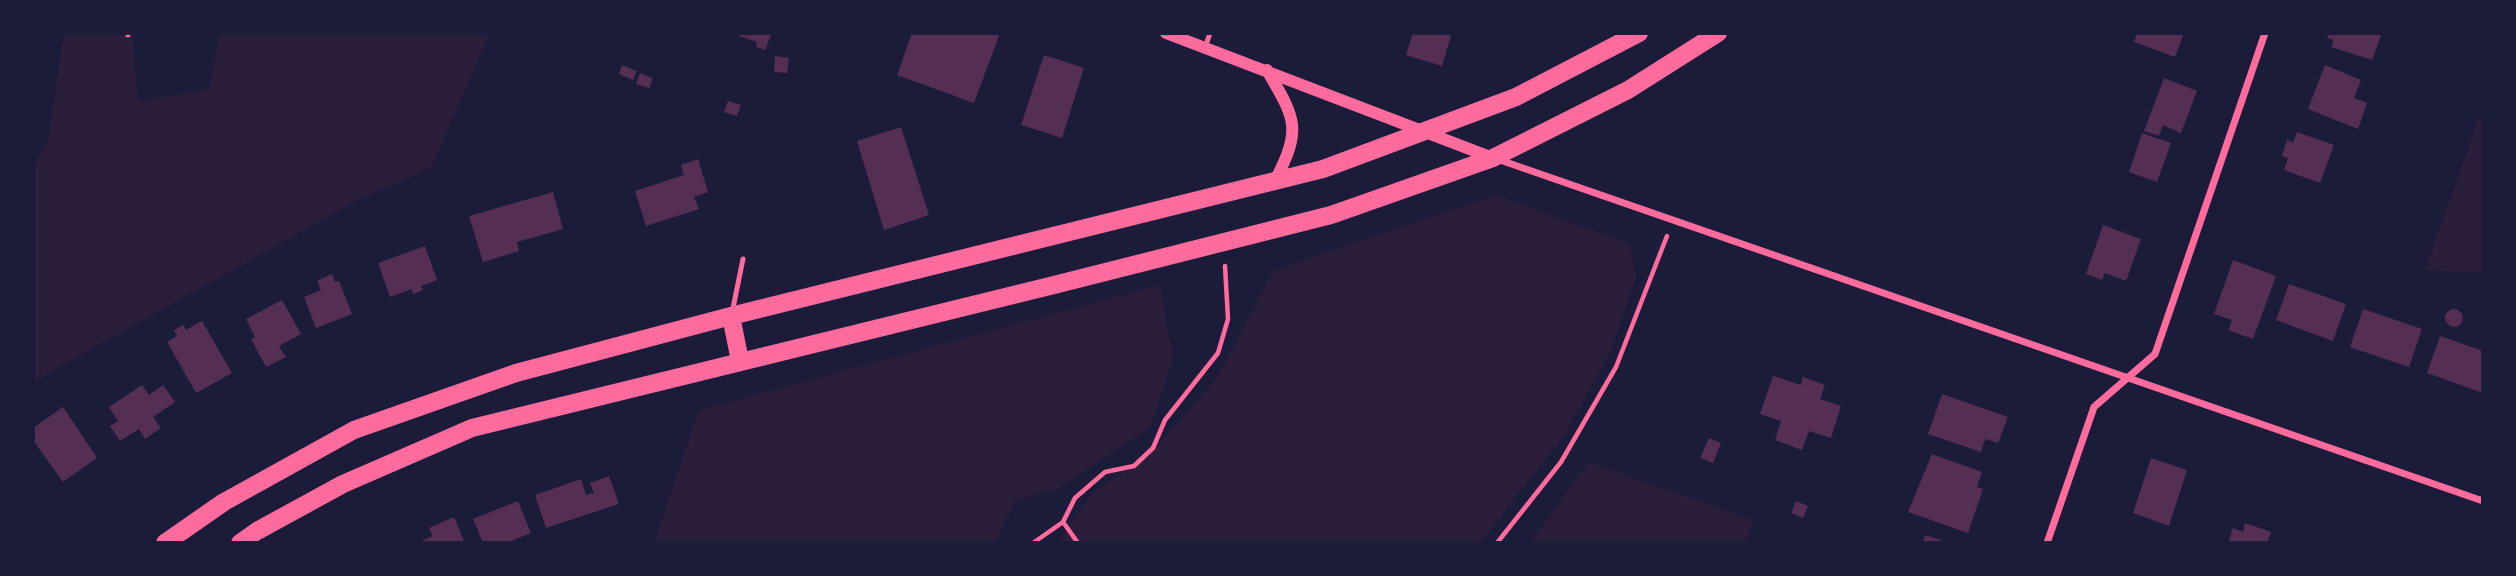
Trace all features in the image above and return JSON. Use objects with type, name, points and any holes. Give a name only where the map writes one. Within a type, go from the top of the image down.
[{"type":"main road","points":[[165,543],[225,502],[354,430],[516,373],[731,316],[1323,169],[1516,97],[1639,33]]},
{"type":"main road","points":[[240,543],[343,484],[472,428],[1331,215],[1493,158],[1628,90],[1718,33]]},
{"type":"main road","points":[[731,316],[740,361]]},
{"type":"street","points":[[1166,33],[1493,158],[2483,501]]},
{"type":"street","points":[[2047,543],[2094,407],[2155,354],[2265,33]]},
{"type":"street","points":[[1267,70],[1294,122],[1293,142],[1275,181]]},
{"type":"lane","points":[[1205,48],[1210,33]]},
{"type":"lane","points":[[731,316],[743,259]]},
{"type":"path","points":[[1497,543],[1561,462],[1616,367],[1673,219]]},
{"type":"path","points":[[1033,543],[1063,522],[1076,498],[1105,472],[1134,466],[1153,448],[1165,420],[1218,354],[1228,319],[1224,243]]},
{"type":"path","points":[[1063,522],[1078,543]]},
{"type":"shaded area","points":[[64,33],[132,33],[138,101],[209,90],[220,33],[490,33],[431,168],[360,199],[33,382],[33,166],[47,144]]},
{"type":"shaded area","points":[[2483,106],[2483,273],[2425,270]]},
{"type":"shaded area","points":[[1495,195],[1630,244],[1636,277],[1612,349],[1565,434],[1480,543],[1058,543],[1093,492],[1149,456],[1217,378],[1273,271]]},
{"type":"shaded area","points":[[1160,285],[1173,358],[1150,427],[1058,489],[1015,500],[995,543],[654,543],[699,410]]},
{"type":"shaded area","points":[[1589,462],[1753,520],[1746,543],[1530,543]]},
{"type":"building","points":[[740,33],[772,33],[765,50],[756,47],[757,42],[739,36]]},
{"type":"building","points":[[912,33],[1000,33],[974,103],[897,75]]},
{"type":"building","points":[[1413,33],[1452,33],[1442,66],[1406,55]]},
{"type":"building","points":[[2137,33],[2184,33],[2175,57],[2134,42]]},
{"type":"building","points":[[2329,33],[2382,33],[2372,60],[2331,47],[2334,40],[2327,38]]},
{"type":"building","points":[[1044,55],[1084,68],[1062,138],[1021,125]]},
{"type":"building","points":[[775,56],[789,58],[787,73],[774,72]]},
{"type":"building","points":[[622,65],[637,71],[633,80],[619,74]]},
{"type":"building","points":[[2325,65],[2361,80],[2354,98],[2367,103],[2358,129],[2308,109]]},
{"type":"building","points":[[640,73],[653,78],[649,88],[636,84]]},
{"type":"building","points":[[2164,78],[2197,91],[2181,133],[2163,125],[2159,136],[2144,131]]},
{"type":"building","points":[[728,101],[741,105],[737,116],[724,112]]},
{"type":"building","points":[[901,127],[929,215],[884,230],[857,141]]},
{"type":"building","points":[[2297,132],[2334,145],[2320,183],[2284,170],[2288,158],[2282,156],[2287,140],[2293,142]]},
{"type":"building","points":[[2142,133],[2171,143],[2157,182],[2129,172]]},
{"type":"building","points":[[698,159],[708,192],[694,197],[699,209],[646,226],[635,191],[684,175],[681,165]]},
{"type":"building","points":[[553,192],[563,229],[517,242],[519,251],[483,262],[469,216]]},
{"type":"building","points":[[2103,225],[2141,239],[2126,281],[2105,273],[2102,280],[2086,274]]},
{"type":"building","points":[[425,246],[437,280],[421,286],[423,290],[413,294],[412,289],[390,297],[378,263]]},
{"type":"building","points":[[2233,260],[2276,276],[2253,339],[2228,330],[2232,320],[2214,314]]},
{"type":"building","points":[[332,274],[335,282],[339,281],[352,314],[316,328],[304,297],[321,290],[317,281]]},
{"type":"building","points":[[2289,284],[2346,304],[2333,341],[2276,320]]},
{"type":"building","points":[[282,300],[301,334],[279,346],[286,357],[266,367],[251,339],[255,337],[246,319]]},
{"type":"building","points":[[2363,309],[2422,329],[2409,367],[2350,347]]},
{"type":"building","points":[[2450,309],[2458,309],[2463,318],[2461,325],[2450,327],[2445,322],[2445,314]]},
{"type":"building","points":[[202,321],[232,373],[196,393],[167,342],[177,336],[174,330],[183,325],[186,330]]},
{"type":"building","points":[[2440,336],[2483,351],[2483,393],[2427,373]]},
{"type":"building","points":[[1773,376],[1801,385],[1803,377],[1825,385],[1820,399],[1841,406],[1831,438],[1809,431],[1802,450],[1775,440],[1781,421],[1760,414]]},
{"type":"building","points":[[142,385],[149,395],[163,385],[175,402],[153,417],[161,428],[145,439],[139,429],[120,441],[110,426],[118,421],[109,407]]},
{"type":"building","points":[[1942,394],[2008,417],[1998,443],[1985,439],[1981,452],[1928,434]]},
{"type":"building","points":[[63,407],[97,458],[63,482],[33,440],[33,428]]},
{"type":"building","points":[[1709,438],[1721,443],[1713,463],[1700,458]]},
{"type":"building","points":[[1932,454],[1982,472],[1977,487],[1983,489],[1968,533],[1908,512]]},
{"type":"building","points":[[2151,458],[2187,470],[2169,526],[2133,513]]},
{"type":"building","points":[[609,476],[619,504],[546,528],[535,495],[581,479],[586,495],[594,493],[590,483]]},
{"type":"building","points":[[518,501],[531,533],[506,543],[483,543],[473,519]]},
{"type":"building","points":[[1796,501],[1808,506],[1803,518],[1791,513]]},
{"type":"building","points":[[454,517],[465,543],[417,543],[433,536],[429,528]]},
{"type":"building","points":[[2245,523],[2271,532],[2267,543],[2228,543],[2233,528],[2243,532]]},
{"type":"building","points":[[1925,535],[1946,542],[1946,543],[1923,543]]}]
